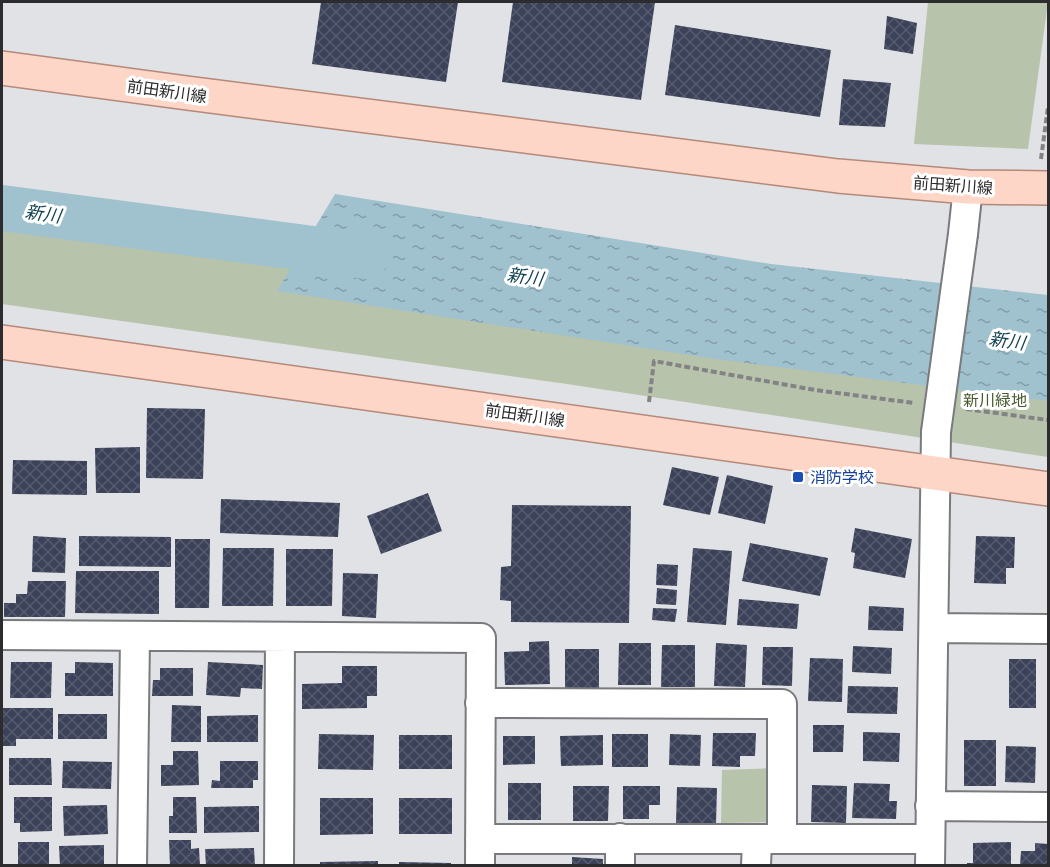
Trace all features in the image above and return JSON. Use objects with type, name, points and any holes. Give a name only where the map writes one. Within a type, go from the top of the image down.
[{"type":"main road","name":"前田新川線","points":[[2,68],[838,176],[968,187],[1045,175]]},
{"type":"main road","name":"前田新川線","points":[[2,342],[1048,489]]},
{"type":"street","points":[[2,634],[135,637],[481,638],[480,852],[620,852],[765,848],[930,852],[936,432],[968,187]]},
{"type":"street","points":[[934,628],[1048,629]]},
{"type":"street","points":[[132,866],[135,637]]},
{"type":"street","points":[[279,866],[280,637]]},
{"type":"street","points":[[480,703],[782,704],[765,848]]},
{"type":"street","points":[[930,806],[1048,807]]},
{"type":"path","points":[[1045,175],[1048,107]]},
{"type":"path","points":[[649,402],[654,361],[815,390],[920,404]]},
{"type":"path","points":[[955,408],[1048,420]]},
{"type":"green space","points":[[928,2],[1048,2],[1028,149],[914,144]]},
{"type":"green space","name":"新川緑地","points":[[2,221],[403,272],[1048,361],[1048,457],[567,384],[2,304]]},
{"type":"green space","points":[[774,768],[771,822],[721,823],[722,770]]},
{"type":"water","points":[[335,194],[771,264],[1048,295],[1048,401],[715,359],[277,291]]},
{"type":"building","points":[[321,2],[458,2],[446,82],[312,64]]},
{"type":"building","points":[[513,2],[655,2],[641,100],[502,82]]},
{"type":"building","points":[[887,16],[917,23],[913,54],[884,49]]},
{"type":"building","points":[[675,25],[831,50],[820,117],[665,95]]},
{"type":"building","points":[[843,79],[891,83],[885,127],[839,125]]},
{"type":"building","points":[[147,408],[205,409],[203,479],[146,478]]},
{"type":"building","points":[[140,447],[140,493],[96,493],[95,448]]},
{"type":"building","points":[[13,460],[87,461],[87,495],[12,494]]},
{"type":"building","points":[[672,467],[719,477],[710,515],[663,505]]},
{"type":"building","points":[[727,475],[773,486],[765,524],[718,513]]},
{"type":"building","points":[[428,493],[442,531],[381,554],[367,516]]},
{"type":"building","points":[[221,499],[340,503],[338,537],[220,533]]},
{"type":"building","points":[[512,505],[631,506],[629,623],[511,622],[511,601],[500,600],[501,567],[511,566]]},
{"type":"building","points":[[855,528],[912,539],[905,578],[853,568],[855,553],[851,552]]},
{"type":"building","points":[[33,536],[66,538],[65,573],[32,572]]},
{"type":"building","points":[[79,536],[171,537],[171,567],[79,566]]},
{"type":"building","points":[[976,536],[1015,537],[1014,568],[1006,568],[1006,584],[974,583]]},
{"type":"building","points":[[175,539],[210,539],[209,608],[175,608]]},
{"type":"building","points":[[750,543],[828,558],[820,596],[742,581]]},
{"type":"building","points":[[223,548],[274,548],[273,606],[222,606]]},
{"type":"building","points":[[693,548],[732,551],[726,625],[687,622]]},
{"type":"building","points":[[286,549],[333,549],[332,606],[286,606]]},
{"type":"building","points":[[657,564],[678,565],[677,586],[656,585]]},
{"type":"building","points":[[76,571],[159,571],[159,614],[75,613]]},
{"type":"building","points":[[343,573],[378,574],[376,618],[342,616]]},
{"type":"building","points":[[28,581],[66,581],[65,617],[4,617],[4,603],[16,603],[16,594],[27,594]]},
{"type":"building","points":[[657,588],[677,590],[676,605],[656,604]]},
{"type":"building","points":[[739,599],[799,604],[797,629],[737,625]]},
{"type":"building","points":[[869,606],[904,608],[903,631],[868,630]]},
{"type":"building","points":[[653,608],[677,609],[675,622],[652,620]]},
{"type":"building","points":[[549,641],[550,684],[505,685],[504,652],[529,651],[529,642]]},
{"type":"building","points":[[619,643],[651,643],[651,685],[618,685]]},
{"type":"building","points":[[716,643],[747,645],[745,687],[714,686]]},
{"type":"building","points":[[662,645],[695,645],[695,687],[661,687]]},
{"type":"building","points":[[853,646],[892,648],[891,674],[852,672]]},
{"type":"building","points":[[763,647],[793,647],[792,686],[762,685]]},
{"type":"building","points":[[565,649],[599,649],[599,688],[565,688]]},
{"type":"building","points":[[810,658],[843,659],[842,702],[808,701]]},
{"type":"building","points":[[1009,659],[1036,659],[1036,708],[1009,708]]},
{"type":"building","points":[[11,662],[52,662],[51,698],[10,698]]},
{"type":"building","points":[[75,662],[113,663],[113,696],[65,696],[65,673],[75,673]]},
{"type":"building","points":[[208,662],[263,665],[262,689],[241,688],[240,697],[206,695]]},
{"type":"building","points":[[342,666],[377,666],[377,696],[367,696],[367,708],[302,709],[302,684],[342,683]]},
{"type":"building","points":[[160,668],[193,668],[193,696],[152,696],[153,680],[160,680]]},
{"type":"building","points":[[848,686],[898,687],[897,714],[847,713]]},
{"type":"building","points":[[172,705],[201,706],[201,742],[171,742]]},
{"type":"building","points":[[3,708],[53,708],[53,739],[16,739],[16,746],[2,746]]},
{"type":"building","points":[[58,714],[107,714],[107,739],[58,739]]},
{"type":"building","points":[[258,715],[258,742],[207,742],[207,716]]},
{"type":"building","points":[[813,725],[844,725],[843,752],[813,752]]},
{"type":"building","points":[[863,732],[900,733],[899,762],[863,761]]},
{"type":"building","points":[[713,733],[756,733],[755,756],[740,756],[740,767],[712,766]]},
{"type":"building","points":[[319,734],[374,735],[373,770],[318,769]]},
{"type":"building","points":[[612,734],[648,734],[648,767],[612,767]]},
{"type":"building","points":[[670,734],[701,735],[700,766],[669,765]]},
{"type":"building","points":[[399,735],[452,735],[452,769],[399,769]]},
{"type":"building","points":[[603,735],[603,765],[561,766],[560,736]]},
{"type":"building","points":[[503,736],[535,736],[535,764],[503,765]]},
{"type":"building","points":[[964,740],[996,740],[996,786],[964,786]]},
{"type":"building","points":[[1006,746],[1036,747],[1035,783],[1005,782]]},
{"type":"building","points":[[173,751],[198,751],[199,785],[161,786],[161,765],[173,765]]},
{"type":"building","points":[[9,758],[51,758],[52,785],[9,785]]},
{"type":"building","points":[[63,761],[112,762],[111,789],[62,788]]},
{"type":"building","points":[[220,761],[258,761],[258,780],[253,780],[253,788],[211,788],[212,780],[220,781]]},
{"type":"building","points":[[508,783],[541,783],[541,820],[508,820]]},
{"type":"building","points":[[854,783],[890,784],[889,801],[897,801],[896,819],[852,818]]},
{"type":"building","points":[[812,785],[847,786],[846,823],[811,822]]},
{"type":"building","points":[[573,786],[609,786],[608,821],[573,821]]},
{"type":"building","points":[[623,786],[660,786],[660,805],[649,805],[649,819],[623,819]]},
{"type":"building","points":[[677,787],[717,788],[716,824],[676,823]]},
{"type":"building","points":[[14,797],[52,797],[52,831],[20,832],[20,823],[14,823]]},
{"type":"building","points":[[173,797],[196,797],[197,833],[169,833],[169,816],[173,816]]},
{"type":"building","points":[[320,798],[373,798],[373,834],[320,835]]},
{"type":"building","points":[[399,798],[452,798],[452,834],[399,834]]},
{"type":"building","points":[[107,805],[108,834],[64,836],[63,806]]},
{"type":"building","points":[[259,806],[259,832],[204,833],[204,807]]},
{"type":"building","points":[[169,840],[191,840],[191,849],[199,848],[200,866],[170,866]]},
{"type":"building","points":[[18,842],[49,842],[49,866],[18,866]]},
{"type":"building","points":[[1011,842],[1011,866],[967,866],[967,863],[973,863],[973,843]]},
{"type":"building","points":[[1035,843],[1048,844],[1048,866],[1020,866],[1021,851],[1035,851]]},
{"type":"building","points":[[104,845],[104,866],[60,866],[59,846]]},
{"type":"building","points":[[254,848],[255,866],[206,866],[205,849]]},
{"type":"building","points":[[572,857],[603,859],[603,866],[572,866]]},
{"type":"building","points":[[378,861],[378,866],[320,866],[320,862]]},
{"type":"building","points":[[399,862],[451,863],[451,866],[399,866]]},
{"type":"waterway","name":"新川","points":[[2,208],[366,256]]},
{"type":"place","name":"消防学校","points":[[798,477]]}]
